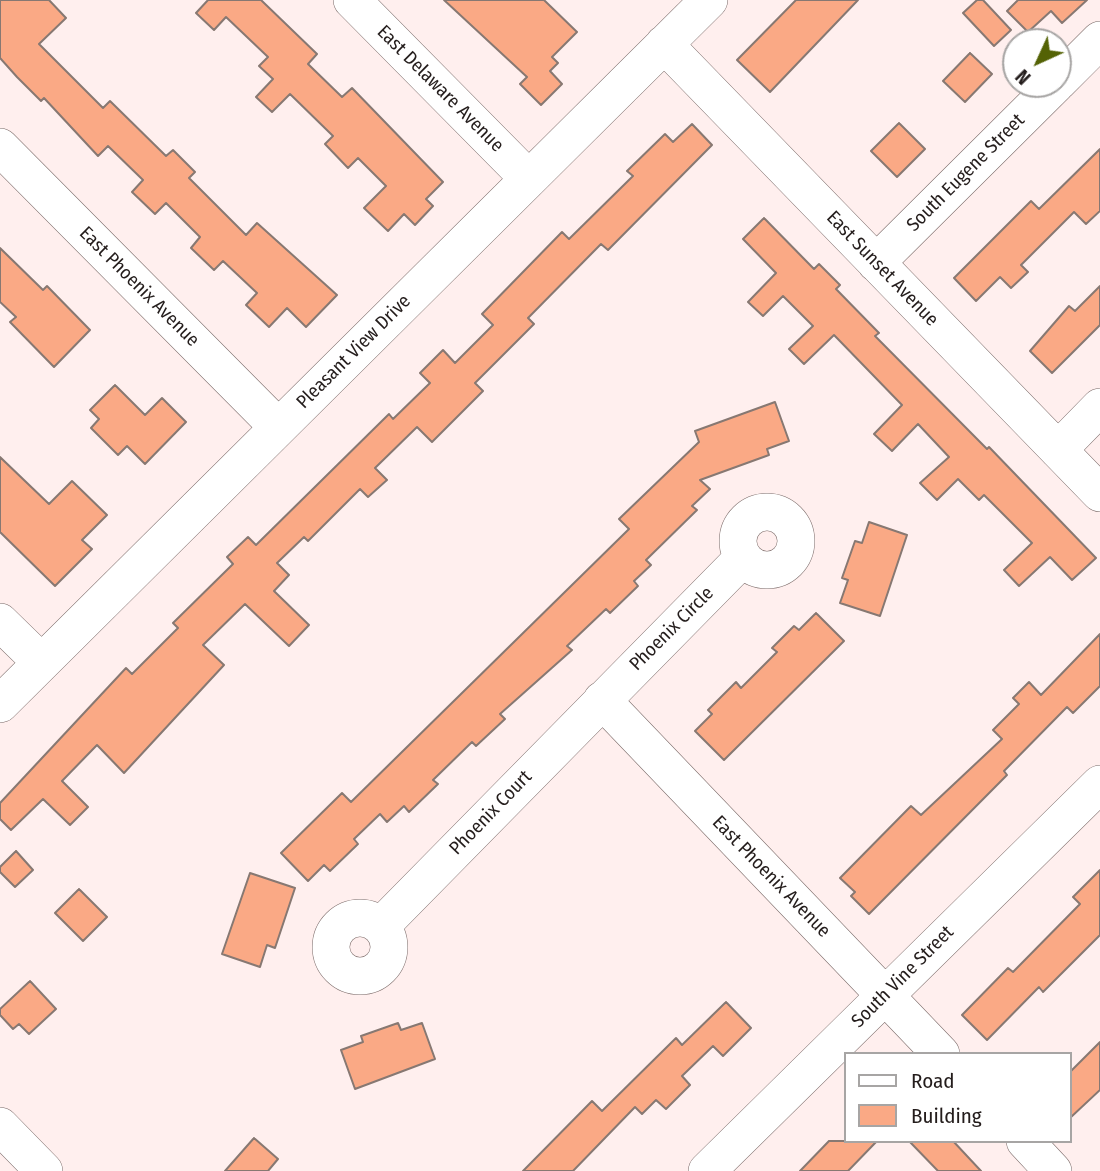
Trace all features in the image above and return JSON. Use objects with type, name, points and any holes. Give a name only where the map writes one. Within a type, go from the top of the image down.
[{"type":"street","name":"East Delaware Avenue","points":[[352,0],[528,178]]},
{"type":"street","name":"Pleasant View Drive","points":[[0,704],[709,0]]},
{"type":"street","name":"South Eugene Street","points":[[1072,68],[1100,40]]},
{"type":"street","name":"East Sunset Avenue","points":[[664,44],[1100,493]]},
{"type":"street","name":"South Eugene Street","points":[[876,263],[1042,98]]},
{"type":"street","name":"East Phoenix Avenue","points":[[0,147],[278,427]]},
{"type":"street","points":[[1058,450],[1100,407]]},
{"type":"street","name":"Phoenix Circle","points":[[602,700],[743,558]]},
{"type":"street","points":[[0,622],[41,662]]},
{"type":"street","name":"East Phoenix Avenue","points":[[602,700],[939,1052]]},
{"type":"street","name":"Phoenix Court","points":[[380,926],[602,700]]},
{"type":"street","name":"South Vine Street","points":[[707,1171],[1100,784]]},
{"type":"street","points":[[0,1126],[44,1171]]},
{"type":"street","points":[[1027,1143],[1053,1171]]},
{"type":"building","points":[[0,0],[49,0],[66,18],[39,44],[103,108],[110,101],[166,156],[173,150],[195,172],[189,178],[246,235],[257,223],[337,295],[306,327],[287,308],[269,327],[246,305],[257,293],[223,261],[214,270],[191,248],[200,237],[166,203],[155,214],[132,192],[143,180],[108,146],[98,156],[44,98],[41,101],[0,58]]},
{"type":"building","points":[[208,0],[261,0],[317,54],[308,64],[342,97],[352,88],[443,182],[426,199],[433,206],[415,225],[404,214],[388,231],[364,208],[386,186],[358,158],[348,168],[325,144],[333,136],[290,94],[272,112],[256,97],[273,79],[259,66],[268,57],[226,17],[214,30],[196,13]]},
{"type":"building","points":[[444,0],[544,0],[577,32],[552,57],[558,63],[550,71],[562,84],[541,105],[520,84],[527,77]]},
{"type":"building","points":[[796,0],[858,0],[770,92],[737,60]]},
{"type":"building","points":[[977,0],[983,0],[1009,28],[1002,28],[1002,38],[994,46],[963,13]]},
{"type":"building","points":[[1018,0],[1087,0],[1062,23],[1051,11],[1032,28],[1024,28],[1007,11]]},
{"type":"building","points":[[970,53],[992,74],[965,102],[943,81]]},
{"type":"building","points":[[899,123],[925,149],[897,177],[871,151]]},
{"type":"building","points":[[692,124],[712,145],[608,250],[601,244],[528,318],[534,324],[475,383],[483,391],[432,442],[417,427],[375,468],[387,480],[368,497],[360,489],[308,541],[304,537],[277,563],[289,575],[274,591],[309,625],[289,646],[245,604],[203,645],[224,665],[124,773],[97,745],[62,781],[88,807],[70,825],[43,799],[11,830],[0,819],[0,803],[126,668],[132,674],[178,628],[173,623],[233,564],[227,557],[248,537],[256,545],[389,414],[393,419],[430,383],[420,373],[443,350],[455,363],[493,325],[482,314],[562,232],[569,239],[633,176],[627,171],[665,134],[673,142]]},
{"type":"building","points":[[1100,149],[1100,211],[1086,224],[1074,212],[1021,265],[1028,272],[1011,288],[1000,277],[976,301],[954,278],[1031,201],[1039,209]]},
{"type":"building","points":[[764,218],[814,269],[819,264],[840,285],[836,289],[879,333],[875,336],[987,449],[989,447],[1096,558],[1072,580],[1050,557],[1019,586],[1004,570],[1032,543],[984,495],[979,500],[958,479],[937,500],[920,483],[949,457],[918,424],[892,451],[874,434],[902,405],[834,335],[804,364],[789,349],[813,326],[783,296],[763,316],[748,302],[776,273],[743,239]]},
{"type":"building","points":[[0,248],[43,290],[47,286],[90,330],[54,367],[10,322],[16,317],[0,302]]},
{"type":"building","points":[[1100,286],[1100,325],[1052,373],[1030,351],[1069,306],[1075,311]]},
{"type":"building","points":[[115,385],[145,415],[162,398],[186,422],[145,464],[127,446],[118,455],[91,428],[99,419],[90,410]]},
{"type":"building","points":[[775,402],[789,441],[767,449],[769,455],[700,480],[710,489],[692,506],[697,510],[646,560],[651,565],[634,581],[638,586],[610,613],[606,609],[567,646],[572,650],[500,714],[505,719],[476,746],[472,742],[433,780],[438,784],[409,812],[404,806],[387,822],[380,814],[354,839],[358,844],[330,871],[324,865],[308,881],[281,853],[342,793],[351,802],[629,529],[619,519],[699,442],[695,431]]},
{"type":"building","points":[[0,457],[49,504],[72,481],[107,515],[82,540],[92,549],[55,586],[0,532]]},
{"type":"building","points":[[869,522],[907,535],[880,616],[840,603],[848,580],[842,578],[855,541],[862,543]]},
{"type":"building","points":[[816,613],[844,641],[724,760],[695,731],[712,714],[708,710],[736,682],[741,688],[777,652],[772,648],[794,626],[799,630]]},
{"type":"building","points":[[1100,634],[1100,686],[1073,713],[1067,707],[1004,771],[1007,775],[869,914],[851,896],[855,892],[840,878],[911,806],[921,815],[1002,739],[993,730],[1019,704],[1013,698],[1029,682],[1041,695]]},
{"type":"building","points":[[16,851],[33,870],[15,887],[0,872],[0,867]]},
{"type":"building","points":[[1100,870],[1100,935],[1043,992],[1039,987],[987,1040],[962,1015],[1008,968],[1013,972],[1080,904],[1073,897]]},
{"type":"building","points":[[250,873],[295,888],[275,948],[267,945],[260,967],[222,954]]},
{"type":"building","points":[[79,889],[107,917],[83,941],[55,913]]},
{"type":"building","points":[[30,981],[56,1009],[29,1034],[19,1024],[13,1029],[0,1015],[0,1009]]},
{"type":"building","points":[[726,1002],[751,1028],[723,1056],[713,1046],[682,1076],[690,1085],[666,1109],[656,1100],[642,1114],[635,1107],[573,1171],[523,1171],[592,1101],[602,1111],[676,1038],[682,1045]]},
{"type":"building","points":[[398,1023],[401,1030],[422,1023],[435,1059],[355,1089],[341,1050],[363,1042],[361,1036]]},
{"type":"building","points":[[1100,1042],[1100,1090],[1072,1116],[1072,1070]]},
{"type":"building","points":[[254,1138],[278,1159],[268,1171],[225,1171]]},
{"type":"building","points":[[829,1141],[875,1143],[848,1171],[800,1171]]},
{"type":"building","points":[[911,1143],[955,1143],[981,1171],[938,1171]]}]
